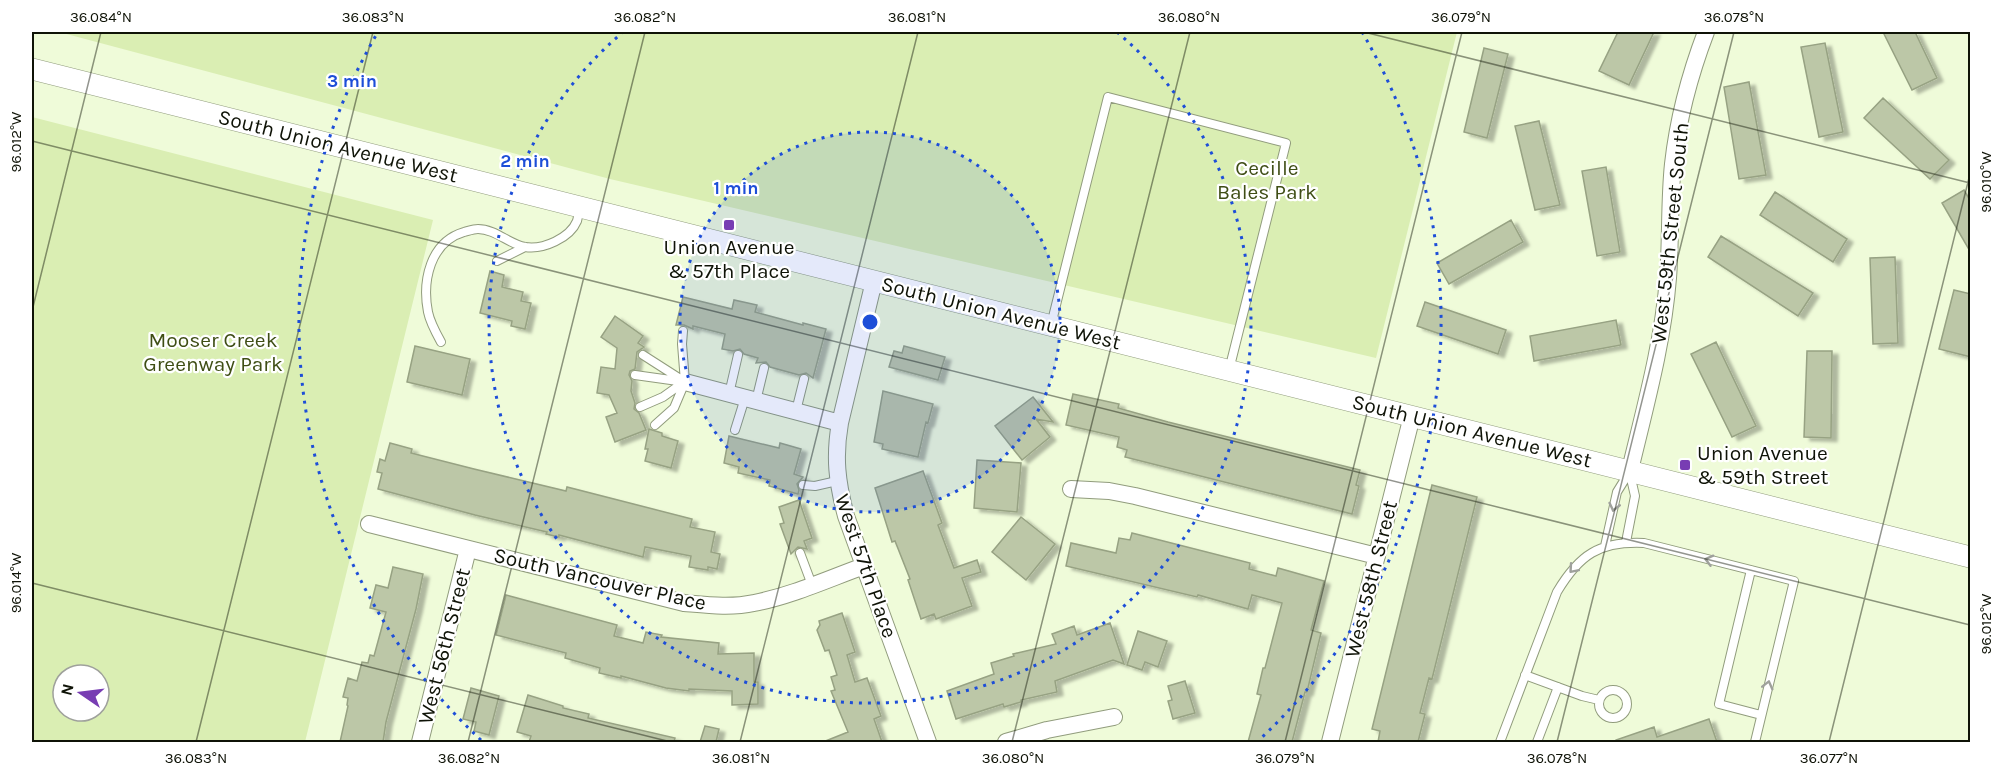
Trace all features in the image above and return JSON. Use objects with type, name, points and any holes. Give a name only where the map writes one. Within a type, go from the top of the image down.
[{"type":"street","name":"West 59th Street South","points":[[1630,470],[1661,332],[1668,278],[1673,166],[1679,127],[1688,86],[1706,32]]},
{"type":"street","name":"South Union Avenue West","points":[[32,69],[1971,557]]},
{"type":"street","name":"West 57th Place","points":[[874,281],[840,423],[837,442],[837,481],[846,516],[928,742]]},
{"type":"street","points":[[685,382],[840,423]]},
{"type":"street","name":"West 58th Street","points":[[1330,742],[1412,416]]},
{"type":"street","points":[[1071,489],[1109,491],[1135,496],[1377,556]]},
{"type":"street","name":"South Vancouver Place","points":[[369,524],[684,603],[716,606],[753,603],[791,593],[864,566]]},
{"type":"street","name":"West 56th Street","points":[[420,742],[468,549]]},
{"type":"street","points":[[1006,742],[1047,730],[1114,717]]},
{"type":"lane","points":[[1051,326],[1108,97],[1286,143],[1229,370]]},
{"type":"lane","points":[[497,261],[525,247],[542,246],[561,238],[576,223],[580,207]]},
{"type":"lane","points":[[441,342],[428,314],[426,284],[431,264],[439,248],[452,236],[478,229],[502,236],[525,247]]},
{"type":"lane","points":[[655,425],[674,408],[685,382],[683,331]]},
{"type":"lane","points":[[643,355],[685,382]]},
{"type":"lane","points":[[735,430],[743,397],[738,355]]},
{"type":"lane","points":[[743,397],[764,368]]},
{"type":"lane","points":[[635,375],[685,382]]},
{"type":"lane","points":[[796,411],[804,379]]},
{"type":"lane","points":[[640,407],[663,398],[685,382]]},
{"type":"lane","points":[[1626,542],[1635,496],[1630,470]]},
{"type":"lane","points":[[1605,546],[1617,492],[1630,470]]},
{"type":"lane","points":[[803,485],[815,486],[837,481]]},
{"type":"lane","points":[[1500,742],[1557,592],[1565,578],[1582,559],[1605,546],[1626,542],[1644,543],[1794,581],[1755,742]]},
{"type":"lane","points":[[800,553],[812,585]]},
{"type":"lane","points":[[1751,570],[1719,705],[1761,715]]},
{"type":"lane","points":[[1525,675],[1599,700]]},
{"type":"lane","points":[[1537,742],[1558,687]]},
{"type":"green space","name":"Cecille Bales Park","points":[[59,32],[1457,32],[1376,358],[610,179]]},
{"type":"green space","name":"Mooser Creek Greenway Park","points":[[32,117],[433,220],[305,742],[32,742]]},
{"type":"building","points":[[1618,32],[1654,32],[1629,85],[1599,71]]},
{"type":"building","points":[[1883,32],[1915,32],[1937,78],[1912,90]]},
{"type":"building","points":[[1825,43],[1843,132],[1819,137],[1801,47]]},
{"type":"building","points":[[1484,48],[1508,54],[1487,138],[1464,132]]},
{"type":"building","points":[[1749,82],[1766,175],[1739,179],[1724,87]]},
{"type":"building","points":[[1883,98],[1949,160],[1930,179],[1864,118]]},
{"type":"building","points":[[1539,121],[1560,205],[1535,210],[1515,126]]},
{"type":"building","points":[[1606,167],[1620,252],[1597,256],[1582,171]]},
{"type":"building","points":[[1964,190],[1971,202],[1971,253],[1942,203]]},
{"type":"building","points":[[1775,192],[1847,239],[1833,262],[1760,215]]},
{"type":"building","points":[[1511,220],[1523,242],[1449,284],[1437,263]]},
{"type":"building","points":[[1721,236],[1813,293],[1798,316],[1708,257]]},
{"type":"building","points":[[1895,257],[1898,343],[1873,344],[1870,258]]},
{"type":"building","points":[[490,271],[504,275],[502,287],[523,292],[521,301],[531,303],[525,329],[511,326],[512,321],[480,313]]},
{"type":"building","points":[[1954,290],[1971,294],[1971,357],[1939,349]]},
{"type":"building","points":[[683,297],[732,309],[734,300],[757,305],[755,312],[826,329],[813,378],[806,373],[799,375],[770,367],[766,362],[756,363],[758,358],[744,354],[740,349],[733,351],[722,349],[725,334],[693,326],[693,329],[684,325],[676,325]]},
{"type":"building","points":[[1425,302],[1506,330],[1498,354],[1417,326]]},
{"type":"building","points":[[615,316],[643,336],[638,343],[644,347],[637,352],[635,369],[630,371],[629,375],[632,381],[634,409],[639,413],[646,430],[615,442],[606,417],[617,413],[609,395],[597,393],[601,367],[615,369],[617,348],[601,337]]},
{"type":"building","points":[[1616,320],[1621,345],[1534,361],[1530,336]]},
{"type":"building","points":[[1716,342],[1756,426],[1732,437],[1691,354]]},
{"type":"building","points":[[415,346],[470,359],[462,395],[407,382]]},
{"type":"building","points":[[904,346],[945,357],[938,380],[889,367],[894,351],[902,353]]},
{"type":"building","points":[[1807,351],[1832,351],[1831,438],[1804,437]]},
{"type":"building","points":[[883,391],[933,404],[928,423],[926,422],[918,457],[882,449],[883,444],[874,442]]},
{"type":"building","points":[[1073,394],[1119,404],[1118,408],[1168,422],[1360,470],[1356,485],[1359,486],[1352,514],[1125,457],[1127,450],[1117,447],[1119,437],[1066,425]]},
{"type":"building","points":[[1033,397],[1053,422],[1036,419],[1050,437],[1022,460],[995,426]]},
{"type":"building","points":[[649,429],[678,441],[671,468],[645,461]]},
{"type":"building","points":[[729,436],[779,448],[780,443],[801,449],[794,474],[803,477],[797,484],[798,494],[769,486],[770,480],[738,473],[739,467],[724,463]]},
{"type":"building","points":[[390,443],[412,449],[411,453],[474,469],[566,491],[567,487],[692,519],[690,527],[715,532],[711,552],[720,554],[717,569],[689,567],[691,556],[645,547],[643,557],[559,535],[559,537],[546,534],[547,532],[378,489],[382,473],[377,472],[380,459],[385,461]]},
{"type":"building","points":[[977,460],[1021,463],[1017,512],[974,508]]},
{"type":"building","points":[[923,471],[942,523],[938,525],[954,568],[977,560],[981,572],[962,578],[972,606],[936,619],[934,614],[921,619],[908,580],[910,579],[895,541],[892,542],[875,488]]},
{"type":"building","points":[[1432,485],[1477,497],[1432,679],[1429,678],[1420,713],[1425,714],[1418,742],[1378,742],[1380,731],[1372,729]]},
{"type":"building","points":[[799,500],[812,538],[804,541],[807,549],[798,547],[791,554],[780,524],[784,523],[779,507]]},
{"type":"building","points":[[1021,517],[1055,544],[1026,580],[992,552]]},
{"type":"building","points":[[1132,533],[1250,563],[1249,569],[1276,576],[1278,568],[1324,581],[1311,630],[1321,633],[1292,742],[1248,742],[1261,695],[1257,694],[1263,668],[1265,668],[1282,603],[1252,595],[1248,609],[1198,595],[1197,597],[1066,566],[1071,543],[1116,553],[1119,538],[1130,540]]},
{"type":"building","points":[[393,567],[423,574],[383,742],[340,742],[348,706],[348,698],[343,697],[348,678],[357,681],[362,662],[368,663],[370,655],[374,656],[386,612],[370,608],[376,585],[388,588]]},
{"type":"building","points":[[506,595],[617,625],[614,636],[643,643],[646,632],[662,635],[661,637],[719,643],[718,654],[754,653],[754,682],[758,682],[758,704],[732,705],[732,691],[689,689],[689,691],[666,688],[621,676],[621,678],[599,673],[600,668],[565,658],[566,653],[496,635]]},
{"type":"building","points":[[842,613],[855,652],[847,655],[855,682],[867,678],[881,716],[874,719],[882,742],[823,742],[848,732],[831,691],[835,690],[831,677],[837,675],[829,650],[825,651],[817,630],[820,625],[819,621]]},
{"type":"building","points":[[1110,623],[1124,664],[1113,660],[1055,681],[1057,692],[1021,700],[1021,702],[1004,707],[1003,704],[956,719],[947,691],[994,674],[991,663],[1014,656],[1013,654],[1056,644],[1052,634],[1074,626],[1077,635]]},
{"type":"building","points":[[1138,631],[1167,641],[1158,667],[1145,662],[1142,670],[1127,665]]},
{"type":"building","points":[[1185,681],[1195,713],[1173,719],[1168,701],[1172,700],[1168,686]]},
{"type":"building","points":[[471,688],[499,696],[489,735],[474,731],[476,722],[463,719]]},
{"type":"building","points":[[528,695],[563,706],[563,708],[589,714],[588,718],[675,738],[674,742],[529,742],[531,736],[517,732]]},
{"type":"building","points":[[1709,719],[1717,742],[1616,742],[1616,740],[1654,727],[1657,737]]},
{"type":"building","points":[[705,726],[719,729],[716,742],[700,742]]},
{"type":"place","name":"Union Avenue & 57th Place","points":[[729,225]]},
{"type":"place","name":"Union Avenue & 59th Street","points":[[1685,465]]}]
